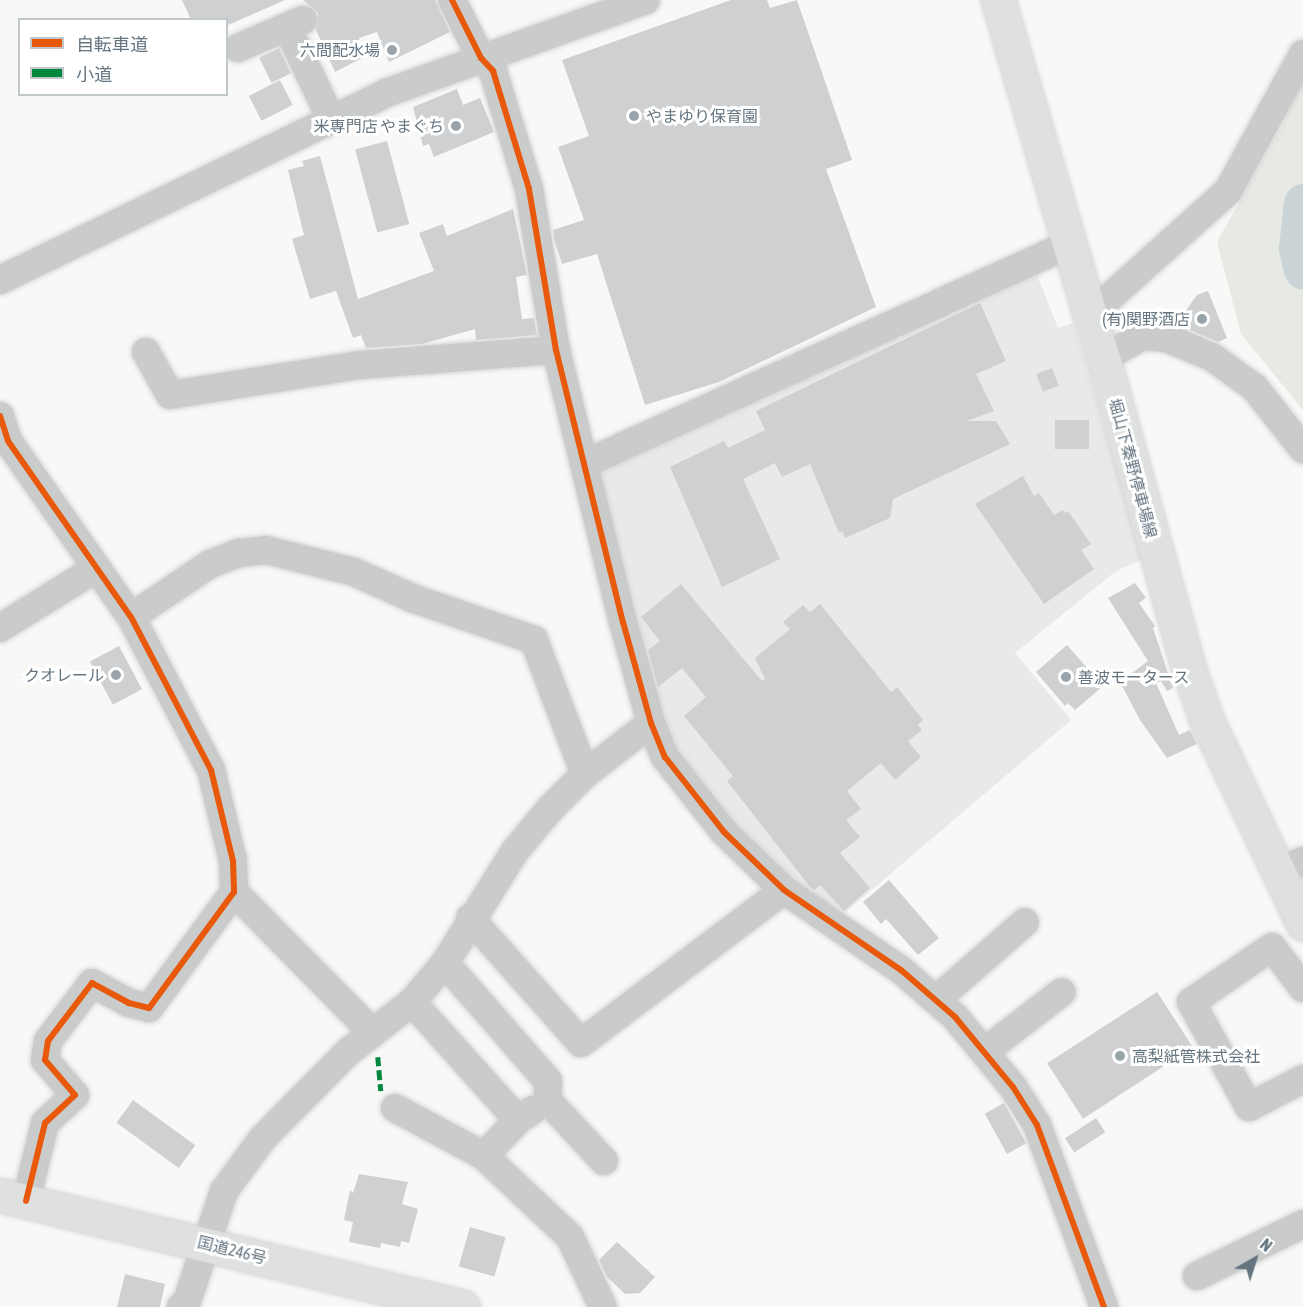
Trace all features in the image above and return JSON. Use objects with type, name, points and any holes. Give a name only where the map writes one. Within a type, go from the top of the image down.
[{"type":"main road","name":"堀山下秦野停車場線","points":[[998,0],[1103,358],[1187,664],[1207,721],[1291,866],[1303,923]]},
{"type":"main road","name":"国道246号","points":[[13,1198],[463,1307]]},
{"type":"street","points":[[452,0],[481,58],[494,74],[529,189],[556,350],[651,723],[665,757],[690,792],[784,890],[901,970],[936,1000],[984,1052],[1037,1125],[1104,1307]]},
{"type":"street","points":[[0,280],[386,93],[646,0]]},
{"type":"street","points":[[238,48],[295,24],[331,119]]},
{"type":"street","points":[[1090,315],[1228,191],[1303,54]]},
{"type":"street","points":[[584,464],[1070,244]]},
{"type":"street","points":[[1103,358],[1143,336],[1167,338],[1212,357],[1255,388],[1303,450]]},
{"type":"street","points":[[146,352],[170,395],[360,365],[556,350]]},
{"type":"street","points":[[0,416],[8,441],[95,569],[131,617],[211,770],[233,861],[234,892],[149,1008],[129,1003],[92,983],[48,1041],[45,1060],[75,1095],[45,1123],[13,1198]]},
{"type":"street","points":[[131,617],[210,564],[239,552],[266,550],[354,572],[412,598],[534,640],[585,774]]},
{"type":"street","points":[[0,628],[95,569]]},
{"type":"street","points":[[181,1307],[187,1301],[224,1191],[263,1138],[310,1088],[372,1042],[412,1002],[445,963],[470,918],[515,851],[585,774],[651,723]]},
{"type":"street","points":[[470,918],[581,1043],[784,890]]},
{"type":"street","points":[[234,892],[372,1042]]},
{"type":"street","points":[[936,1000],[1025,922]]},
{"type":"street","points":[[1303,988],[1272,947],[1191,1002],[1249,1107],[1303,1079]]},
{"type":"street","points":[[445,963],[549,1081],[548,1101],[604,1161]]},
{"type":"street","points":[[984,1052],[1062,992]]},
{"type":"street","points":[[412,1002],[518,1120]]},
{"type":"street","points":[[484,1156],[518,1120],[548,1101]]},
{"type":"street","points":[[395,1108],[484,1156],[570,1237],[603,1307]]},
{"type":"street","points":[[1197,1276],[1303,1224]]},
{"type":"shaded area","points":[[1303,78],[1303,410],[1241,334],[1217,242],[1282,125]]},
{"type":"shaded area","points":[[1034,267],[1058,328],[1073,323],[1143,559],[1116,571],[1015,653],[1071,720],[840,917],[771,868],[665,737],[599,466]]},
{"type":"building","points":[[182,0],[285,0],[228,25],[228,18],[190,18]]},
{"type":"building","name":"六間配水場","points":[[303,0],[435,0],[450,32],[389,62],[377,32],[359,38],[364,57],[335,72],[316,30],[318,13]]},
{"type":"building","points":[[731,0],[767,0],[770,8],[797,0],[852,160],[826,169],[876,307],[719,382],[645,405],[597,254],[562,264],[554,239],[553,230],[584,220],[558,147],[589,136],[562,60]]},
{"type":"building","points":[[279,48],[291,73],[272,83],[259,58]]},
{"type":"building","points":[[280,80],[293,105],[262,121],[249,96]]},
{"type":"building","name":"米専門店 やまぐち","points":[[457,89],[463,105],[480,98],[494,132],[434,157],[429,144],[423,146],[413,107]]},
{"type":"building","points":[[387,141],[409,224],[377,233],[355,150]]},
{"type":"building","points":[[320,156],[358,299],[434,271],[419,233],[443,224],[447,236],[513,209],[527,275],[516,277],[522,319],[534,318],[537,335],[476,340],[475,329],[422,344],[366,348],[361,335],[353,338],[336,291],[310,299],[292,239],[304,235],[288,170],[304,166],[302,161]]},
{"type":"building","name":"(有)関野酒店","points":[[1208,291],[1227,338],[1218,342],[1190,330],[1184,313],[1197,295]]},
{"type":"building","points":[[980,303],[1006,361],[976,374],[994,411],[967,421],[996,421],[1010,444],[893,499],[890,518],[845,538],[842,531],[839,533],[810,464],[782,477],[775,463],[743,479],[780,559],[722,587],[670,467],[724,441],[728,448],[765,430],[756,411]]},
{"type":"building","points":[[1052,368],[1059,386],[1043,392],[1036,374]]},
{"type":"building","points":[[1055,420],[1089,420],[1089,449],[1055,449]]},
{"type":"building","points":[[1023,476],[1034,496],[1039,493],[1054,515],[1063,510],[1065,513],[1068,511],[1091,544],[1081,550],[1094,569],[1044,604],[975,504]]},
{"type":"building","points":[[1135,583],[1146,598],[1139,603],[1155,626],[1153,628],[1173,688],[1167,691],[1161,681],[1156,683],[1179,735],[1190,730],[1197,744],[1167,758],[1140,720],[1120,682],[1148,661],[1108,598]]},
{"type":"building","points":[[681,584],[762,681],[765,679],[755,658],[790,629],[783,622],[803,605],[810,612],[820,604],[891,692],[897,687],[923,720],[918,725],[922,730],[908,741],[921,757],[895,780],[881,763],[847,791],[861,809],[846,820],[860,837],[840,853],[870,888],[844,911],[820,885],[814,890],[810,887],[727,781],[733,776],[684,716],[706,697],[682,668],[658,687],[648,650],[660,641],[641,617]]},
{"type":"building","name":"善波モータース","points":[[1067,645],[1103,686],[1075,710],[1068,703],[1065,706],[1036,672]]},
{"type":"building","name":"クオレール","points":[[119,646],[142,689],[113,705],[90,661]]},
{"type":"building","points":[[889,880],[939,938],[918,955],[886,919],[881,924],[863,902]]},
{"type":"building","name":"高梨紙管株式会社","points":[[1157,992],[1193,1047],[1083,1119],[1047,1063]]},
{"type":"building","points":[[133,1100],[195,1145],[179,1168],[117,1123]]},
{"type":"building","points":[[1004,1103],[1026,1143],[1007,1154],[985,1114]]},
{"type":"building","points":[[1096,1118],[1105,1132],[1074,1152],[1065,1138]]},
{"type":"building","points":[[359,1174],[408,1182],[402,1204],[418,1209],[409,1243],[401,1241],[400,1247],[381,1243],[380,1248],[349,1242],[353,1222],[344,1220],[350,1190],[353,1193]]},
{"type":"building","points":[[470,1227],[506,1237],[494,1277],[459,1266]]},
{"type":"building","points":[[617,1242],[655,1277],[640,1293],[625,1294],[607,1277],[599,1260]]},
{"type":"building","points":[[125,1274],[165,1284],[160,1307],[117,1307]]},
{"type":"waterway","points":[[1303,203],[1298,248],[1303,269]]},
{"type":"marked path","points":[[378,1057],[381,1091]]},
{"type":"cycle path","points":[[452,0],[481,58],[493,71],[529,189],[556,350],[623,622],[651,723],[665,757],[724,832],[784,890],[901,970],[955,1017],[1013,1087],[1037,1125],[1104,1307]]},
{"type":"cycle path","points":[[0,416],[8,441],[131,617],[211,770],[233,861],[234,892],[149,1008],[129,1003],[92,983],[48,1041],[45,1060],[75,1095],[45,1123],[26,1201]]},
{"type":"place","name":"六間配水場","points":[[392,50]]},
{"type":"place","name":"やまゆり保育園","points":[[634,116]]},
{"type":"place","name":"米専門店 やまぐち","points":[[456,126]]},
{"type":"place","name":"(有)関野酒店","points":[[1202,319]]},
{"type":"place","name":"クオレール","points":[[116,675]]},
{"type":"place","name":"善波モータース","points":[[1066,677]]},
{"type":"place","name":"高梨紙管株式会社","points":[[1120,1056]]}]
